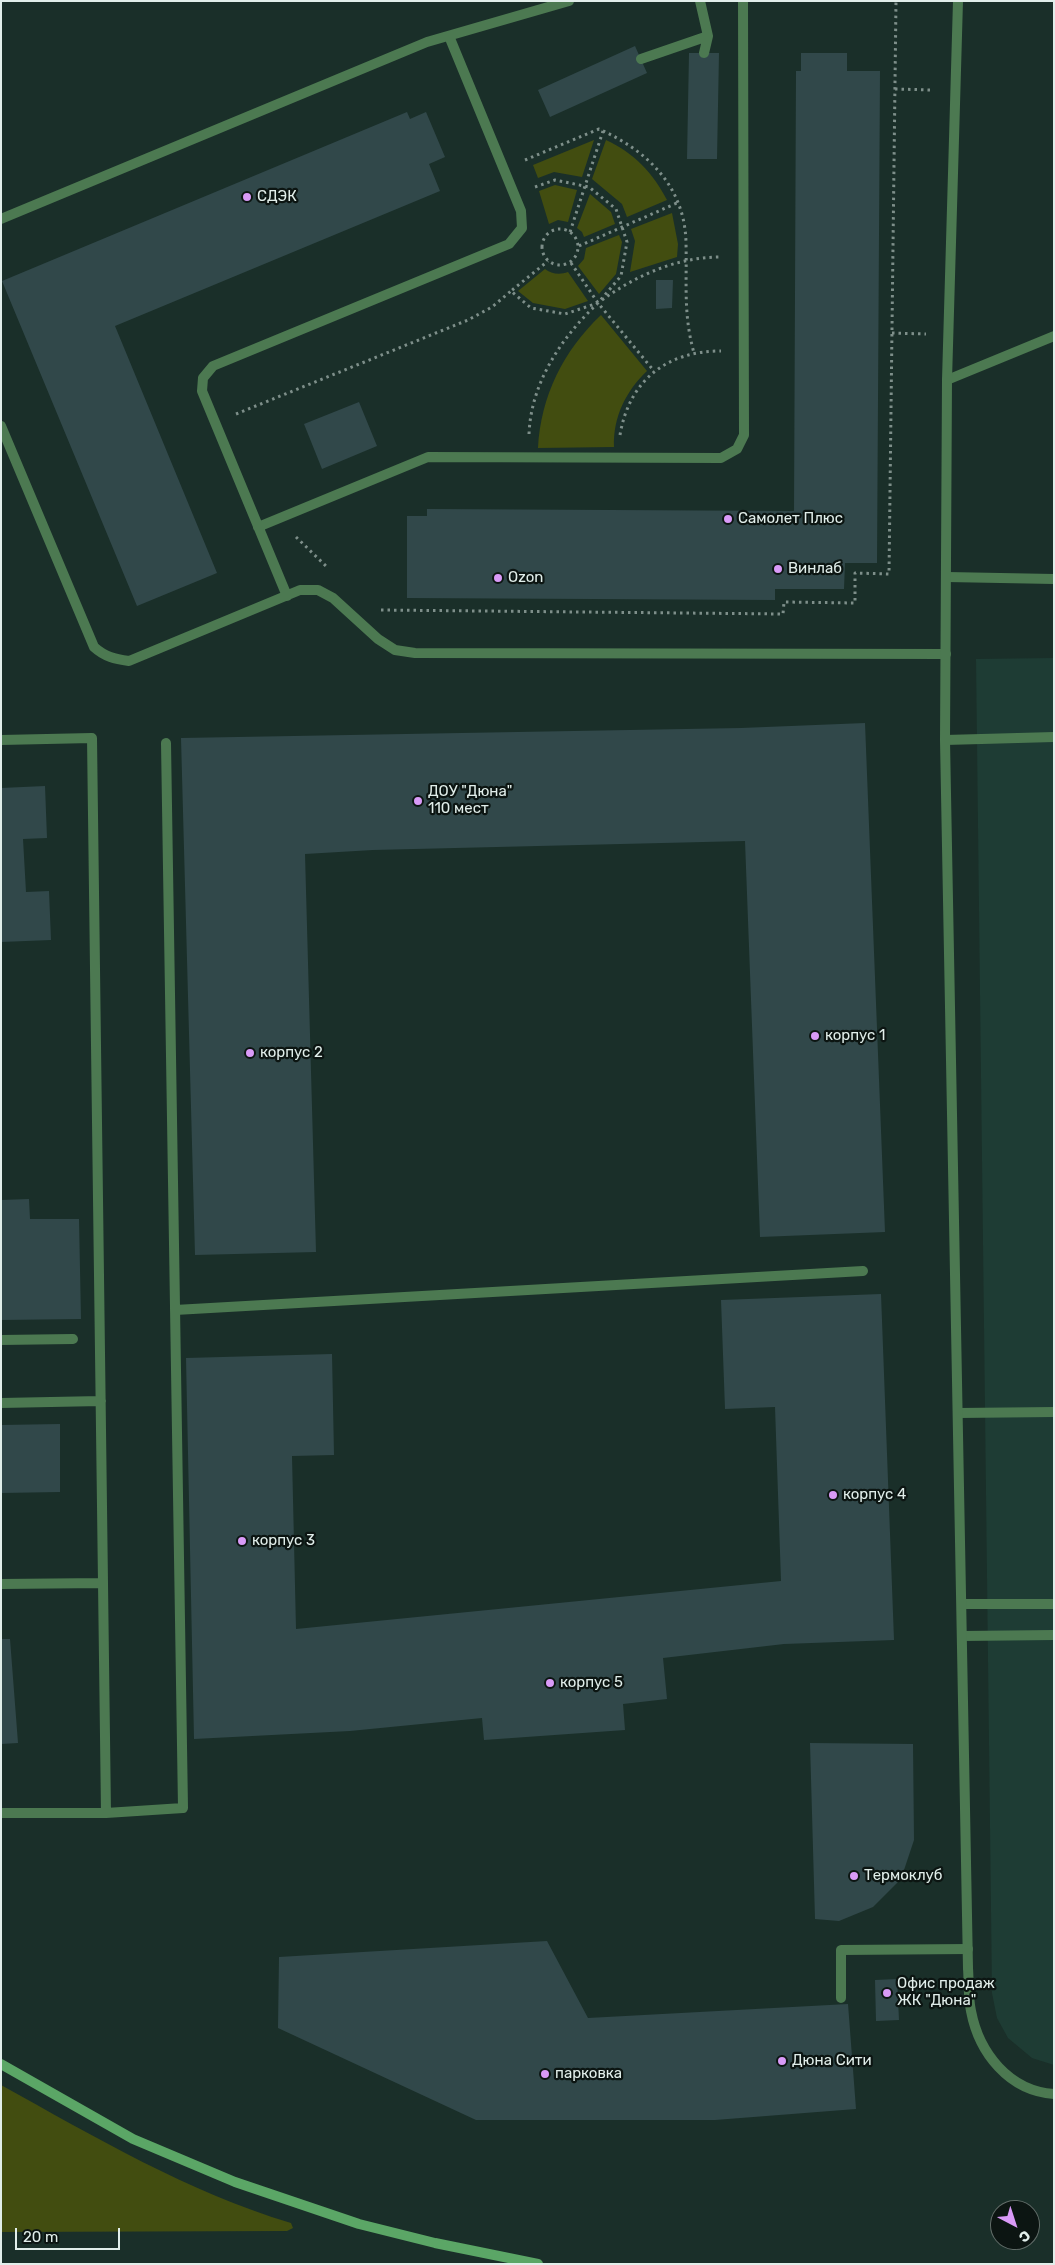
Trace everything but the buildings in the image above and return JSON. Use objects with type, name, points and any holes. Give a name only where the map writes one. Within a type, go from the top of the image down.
[{"type":"main road","points":[[1,2064],[133,2139],[235,2182],[359,2224],[435,2243],[538,2264]]},
{"type":"street","points":[[1,219],[427,42],[569,1]]},
{"type":"street","points":[[700,1],[708,36],[704,53]]},
{"type":"street","points":[[258,527],[428,457],[721,458],[737,449],[744,436],[743,1]]},
{"type":"street","points":[[958,1],[947,380],[945,740],[968,1968],[971,2010],[978,2037],[992,2060],[1010,2078],[1023,2086],[1036,2093],[1054,2094]]},
{"type":"street","points":[[287,596],[202,391],[202,378],[213,366],[508,244],[522,228],[522,211],[449,36]]},
{"type":"street","points":[[641,59],[708,36]]},
{"type":"street","points":[[947,380],[1054,336]]},
{"type":"street","points":[[1,426],[94,647],[102,655],[130,661],[300,590],[318,590],[333,598],[378,639],[395,650],[415,653],[946,654]]},
{"type":"street","points":[[947,577],[1054,579]]},
{"type":"street","points":[[945,740],[1054,737]]},
{"type":"street","points":[[1,740],[92,738],[106,1813]]},
{"type":"street","points":[[1,1813],[106,1813],[183,1808],[166,743]]},
{"type":"street","points":[[175,1310],[863,1271]]},
{"type":"street","points":[[1,1340],[73,1339]]},
{"type":"street","points":[[1,1403],[101,1401]]},
{"type":"street","points":[[958,1413],[1054,1412]]},
{"type":"street","points":[[1,1584],[103,1583]]},
{"type":"street","points":[[962,1604],[1054,1604]]},
{"type":"street","points":[[962,1636],[1054,1635]]},
{"type":"street","points":[[841,1998],[841,1950],[968,1950]]},
{"type":"path","points":[[895,89],[936,91]]},
{"type":"path","points":[[504,169],[599,129],[637,149],[653,164],[666,181],[677,203],[683,221],[686,243],[684,300],[688,330],[694,353]]},
{"type":"path","points":[[570,232],[603,131]]},
{"type":"path","points":[[514,194],[555,180],[589,186],[616,209],[628,242],[621,276],[598,303],[577,323],[559,346],[545,372],[535,399],[529,428],[528,457]]},
{"type":"path","points":[[579,246],[677,203]]},
{"type":"path","points":[[559,229],[570,232],[576,237],[579,246],[577,255],[571,263],[562,266],[548,261],[542,249],[543,240],[550,232],[559,229]]},
{"type":"path","points":[[511,291],[531,308],[565,314],[598,303],[624,285],[652,271],[684,261],[712,257],[744,258]]},
{"type":"path","points":[[215,422],[468,320],[492,307],[548,261]]},
{"type":"path","points":[[571,263],[598,303],[654,371]]},
{"type":"path","points":[[892,333],[932,334]]},
{"type":"path","points":[[620,458],[619,438],[622,419],[640,385],[654,371],[670,361],[694,353],[725,351],[744,356]]},
{"type":"shaded area","points":[[1054,658],[1054,2065],[1032,2058],[1008,2038],[997,2018],[992,1993],[976,659]]},
{"type":"green space","points":[[594,140],[582,177],[554,172],[538,178],[533,165]]},
{"type":"green space","points":[[606,140],[625,151],[642,165],[656,181],[667,200],[627,217],[622,204],[592,179]]},
{"type":"green space","points":[[555,185],[577,190],[568,222],[558,220],[549,224],[539,191]]},
{"type":"green space","points":[[590,194],[611,212],[615,224],[584,237],[577,228]]},
{"type":"green space","points":[[672,213],[678,244],[677,257],[630,272],[635,241],[631,229]]},
{"type":"green space","points":[[619,235],[622,242],[616,274],[599,294],[578,266],[584,259],[586,248]]},
{"type":"green space","points":[[545,269],[556,274],[568,272],[588,301],[565,309],[533,303],[518,291]]},
{"type":"green space","points":[[601,315],[647,371],[633,387],[622,405],[616,425],[614,447],[538,448],[544,410],[556,376],[576,344]]},
{"type":"green space","points":[[1,2085],[143,2162],[215,2196],[291,2223],[293,2228],[287,2231],[1,2232]]},
{"type":"place","name":"СДЭК","points":[[247,197]]},
{"type":"place","name":"Самолет Плюс","points":[[728,519]]},
{"type":"place","name":"Винлаб","points":[[778,569]]},
{"type":"place","name":"Ozon","points":[[498,578]]},
{"type":"place","name":"ДОУ \"Дюна\" 110 мест","points":[[418,801]]},
{"type":"place","name":"корпус 1","points":[[815,1036]]},
{"type":"place","name":"корпус 2","points":[[250,1053]]},
{"type":"place","name":"корпус 4","points":[[833,1495]]},
{"type":"place","name":"корпус 3","points":[[242,1541]]},
{"type":"place","name":"корпус 5","points":[[550,1683]]},
{"type":"place","name":"Термоклуб","points":[[854,1876]]},
{"type":"place","name":"Офис продаж ЖК \"Дюна\"","points":[[887,1993]]},
{"type":"place","name":"Дюна Сити","points":[[782,2061]]},
{"type":"place","name":"парковка","points":[[545,2074]]}]
